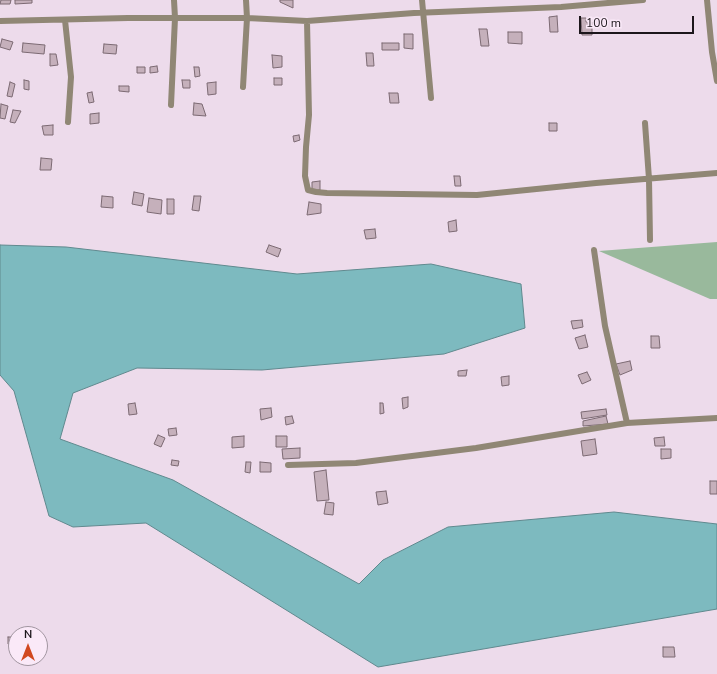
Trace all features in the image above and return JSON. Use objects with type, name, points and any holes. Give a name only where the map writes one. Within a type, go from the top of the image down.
[{"type":"street","points":[[170,105],[176,18],[174,0]]},
{"type":"street","points":[[243,87],[247,18],[246,0]]},
{"type":"street","points":[[422,0],[431,98]]},
{"type":"street","points":[[561,0],[561,7]]},
{"type":"street","points":[[0,21],[247,18],[308,21],[423,13],[561,7],[643,0]]},
{"type":"street","points":[[707,0],[712,52],[717,81]]},
{"type":"street","points":[[65,20],[70,77],[68,122]]},
{"type":"street","points":[[308,21],[309,115],[305,176],[308,190],[327,193],[477,195],[717,173]]},
{"type":"street","points":[[645,123],[649,179],[650,240]]},
{"type":"street","points":[[594,250],[604,326],[627,423]]},
{"type":"street","points":[[288,465],[356,463],[476,448],[627,423],[717,418]]},
{"type":"green space","points":[[717,242],[717,299],[710,299],[599,251]]},
{"type":"water","points":[[0,245],[66,247],[297,274],[431,264],[521,284],[525,328],[444,354],[262,370],[137,368],[73,393],[60,439],[173,480],[359,584],[383,560],[448,527],[614,512],[717,524],[717,609],[378,667],[146,523],[73,527],[49,516],[14,391],[0,375]]},
{"type":"building","points":[[1,0],[11,0],[10,4],[0,4]]},
{"type":"building","points":[[15,0],[32,0],[32,3],[15,4]]},
{"type":"building","points":[[280,0],[293,0],[293,8],[280,2]]},
{"type":"building","points":[[557,16],[558,32],[550,32],[549,17]]},
{"type":"building","points":[[581,18],[586,18],[586,22],[592,22],[592,35],[582,35]]},
{"type":"building","points":[[479,29],[487,29],[489,46],[481,46]]},
{"type":"building","points":[[508,32],[522,32],[522,44],[508,43]]},
{"type":"building","points":[[404,34],[413,34],[413,49],[404,48]]},
{"type":"building","points":[[2,39],[13,42],[10,50],[0,47]]},
{"type":"building","points":[[23,43],[45,45],[44,54],[22,52]]},
{"type":"building","points":[[382,43],[399,43],[399,50],[382,50]]},
{"type":"building","points":[[104,44],[117,45],[116,54],[103,53]]},
{"type":"building","points":[[366,53],[373,53],[374,66],[367,66]]},
{"type":"building","points":[[50,54],[56,54],[58,65],[50,66]]},
{"type":"building","points":[[272,55],[282,56],[282,67],[273,68]]},
{"type":"building","points":[[157,66],[158,72],[150,73],[150,67]]},
{"type":"building","points":[[137,67],[145,67],[145,73],[137,73]]},
{"type":"building","points":[[194,67],[199,67],[200,76],[195,77]]},
{"type":"building","points":[[274,78],[282,78],[282,85],[274,85]]},
{"type":"building","points":[[24,80],[29,81],[29,90],[24,89]]},
{"type":"building","points":[[182,80],[190,80],[190,88],[183,88]]},
{"type":"building","points":[[10,82],[15,84],[12,97],[7,96]]},
{"type":"building","points":[[216,82],[216,94],[208,95],[207,83]]},
{"type":"building","points":[[119,86],[129,86],[129,92],[119,91]]},
{"type":"building","points":[[92,92],[94,102],[89,103],[87,93]]},
{"type":"building","points":[[389,93],[398,93],[399,103],[390,103]]},
{"type":"building","points":[[194,103],[202,104],[206,116],[193,115]]},
{"type":"building","points":[[1,104],[8,106],[5,119],[0,118]]},
{"type":"building","points":[[13,110],[21,111],[15,123],[10,122]]},
{"type":"building","points":[[99,113],[99,123],[90,124],[90,114]]},
{"type":"building","points":[[549,123],[557,123],[557,131],[549,131]]},
{"type":"building","points":[[53,125],[53,135],[44,135],[42,126]]},
{"type":"building","points":[[299,135],[300,140],[294,142],[293,136]]},
{"type":"building","points":[[41,158],[52,159],[51,170],[40,170]]},
{"type":"building","points":[[454,176],[460,176],[461,186],[455,186]]},
{"type":"building","points":[[320,181],[320,190],[312,190],[312,182]]},
{"type":"building","points":[[134,192],[144,194],[142,206],[132,204]]},
{"type":"building","points":[[102,196],[113,197],[113,208],[101,207]]},
{"type":"building","points":[[194,196],[201,196],[199,211],[192,210]]},
{"type":"building","points":[[149,198],[162,200],[161,214],[147,212]]},
{"type":"building","points":[[167,199],[174,199],[174,214],[167,214]]},
{"type":"building","points":[[309,202],[321,204],[321,213],[307,215]]},
{"type":"building","points":[[456,220],[457,231],[449,232],[448,222]]},
{"type":"building","points":[[375,229],[376,238],[366,239],[364,230]]},
{"type":"building","points":[[269,245],[281,249],[278,257],[266,252]]},
{"type":"building","points":[[582,320],[583,327],[573,329],[571,321]]},
{"type":"building","points":[[585,335],[588,347],[579,349],[575,338]]},
{"type":"building","points":[[651,336],[659,336],[660,348],[651,348]]},
{"type":"building","points":[[630,361],[632,370],[620,375],[616,364]]},
{"type":"building","points":[[467,370],[466,376],[458,376],[458,371]]},
{"type":"building","points":[[587,372],[591,380],[582,384],[578,375]]},
{"type":"building","points":[[509,376],[509,385],[502,386],[501,377]]},
{"type":"building","points":[[408,397],[408,407],[403,409],[402,398]]},
{"type":"building","points":[[135,403],[137,414],[129,415],[128,404]]},
{"type":"building","points":[[380,403],[383,403],[384,413],[380,414]]},
{"type":"building","points":[[271,408],[272,417],[261,420],[260,409]]},
{"type":"building","points":[[606,409],[607,415],[582,419],[581,412]]},
{"type":"building","points":[[292,416],[294,423],[286,425],[285,417]]},
{"type":"building","points":[[606,416],[608,424],[583,426],[583,421]]},
{"type":"building","points":[[176,428],[177,435],[169,436],[168,429]]},
{"type":"building","points":[[158,435],[165,438],[161,447],[154,444]]},
{"type":"building","points":[[244,436],[244,447],[232,448],[232,437]]},
{"type":"building","points":[[276,436],[287,436],[287,447],[276,447]]},
{"type":"building","points":[[664,437],[665,446],[655,446],[654,438]]},
{"type":"building","points":[[595,439],[597,454],[583,456],[581,441]]},
{"type":"building","points":[[300,448],[300,458],[283,459],[282,449]]},
{"type":"building","points":[[661,449],[671,449],[671,458],[661,459]]},
{"type":"building","points":[[172,460],[179,461],[178,466],[171,465]]},
{"type":"building","points":[[246,462],[251,462],[250,473],[245,472]]},
{"type":"building","points":[[260,462],[271,463],[271,472],[260,472]]},
{"type":"building","points":[[326,470],[329,500],[317,501],[314,472]]},
{"type":"building","points":[[710,481],[717,481],[717,494],[710,494]]},
{"type":"building","points":[[386,491],[388,503],[378,505],[376,492]]},
{"type":"building","points":[[326,502],[334,503],[333,515],[324,514]]},
{"type":"building","points":[[663,647],[674,647],[675,657],[663,657]]}]
